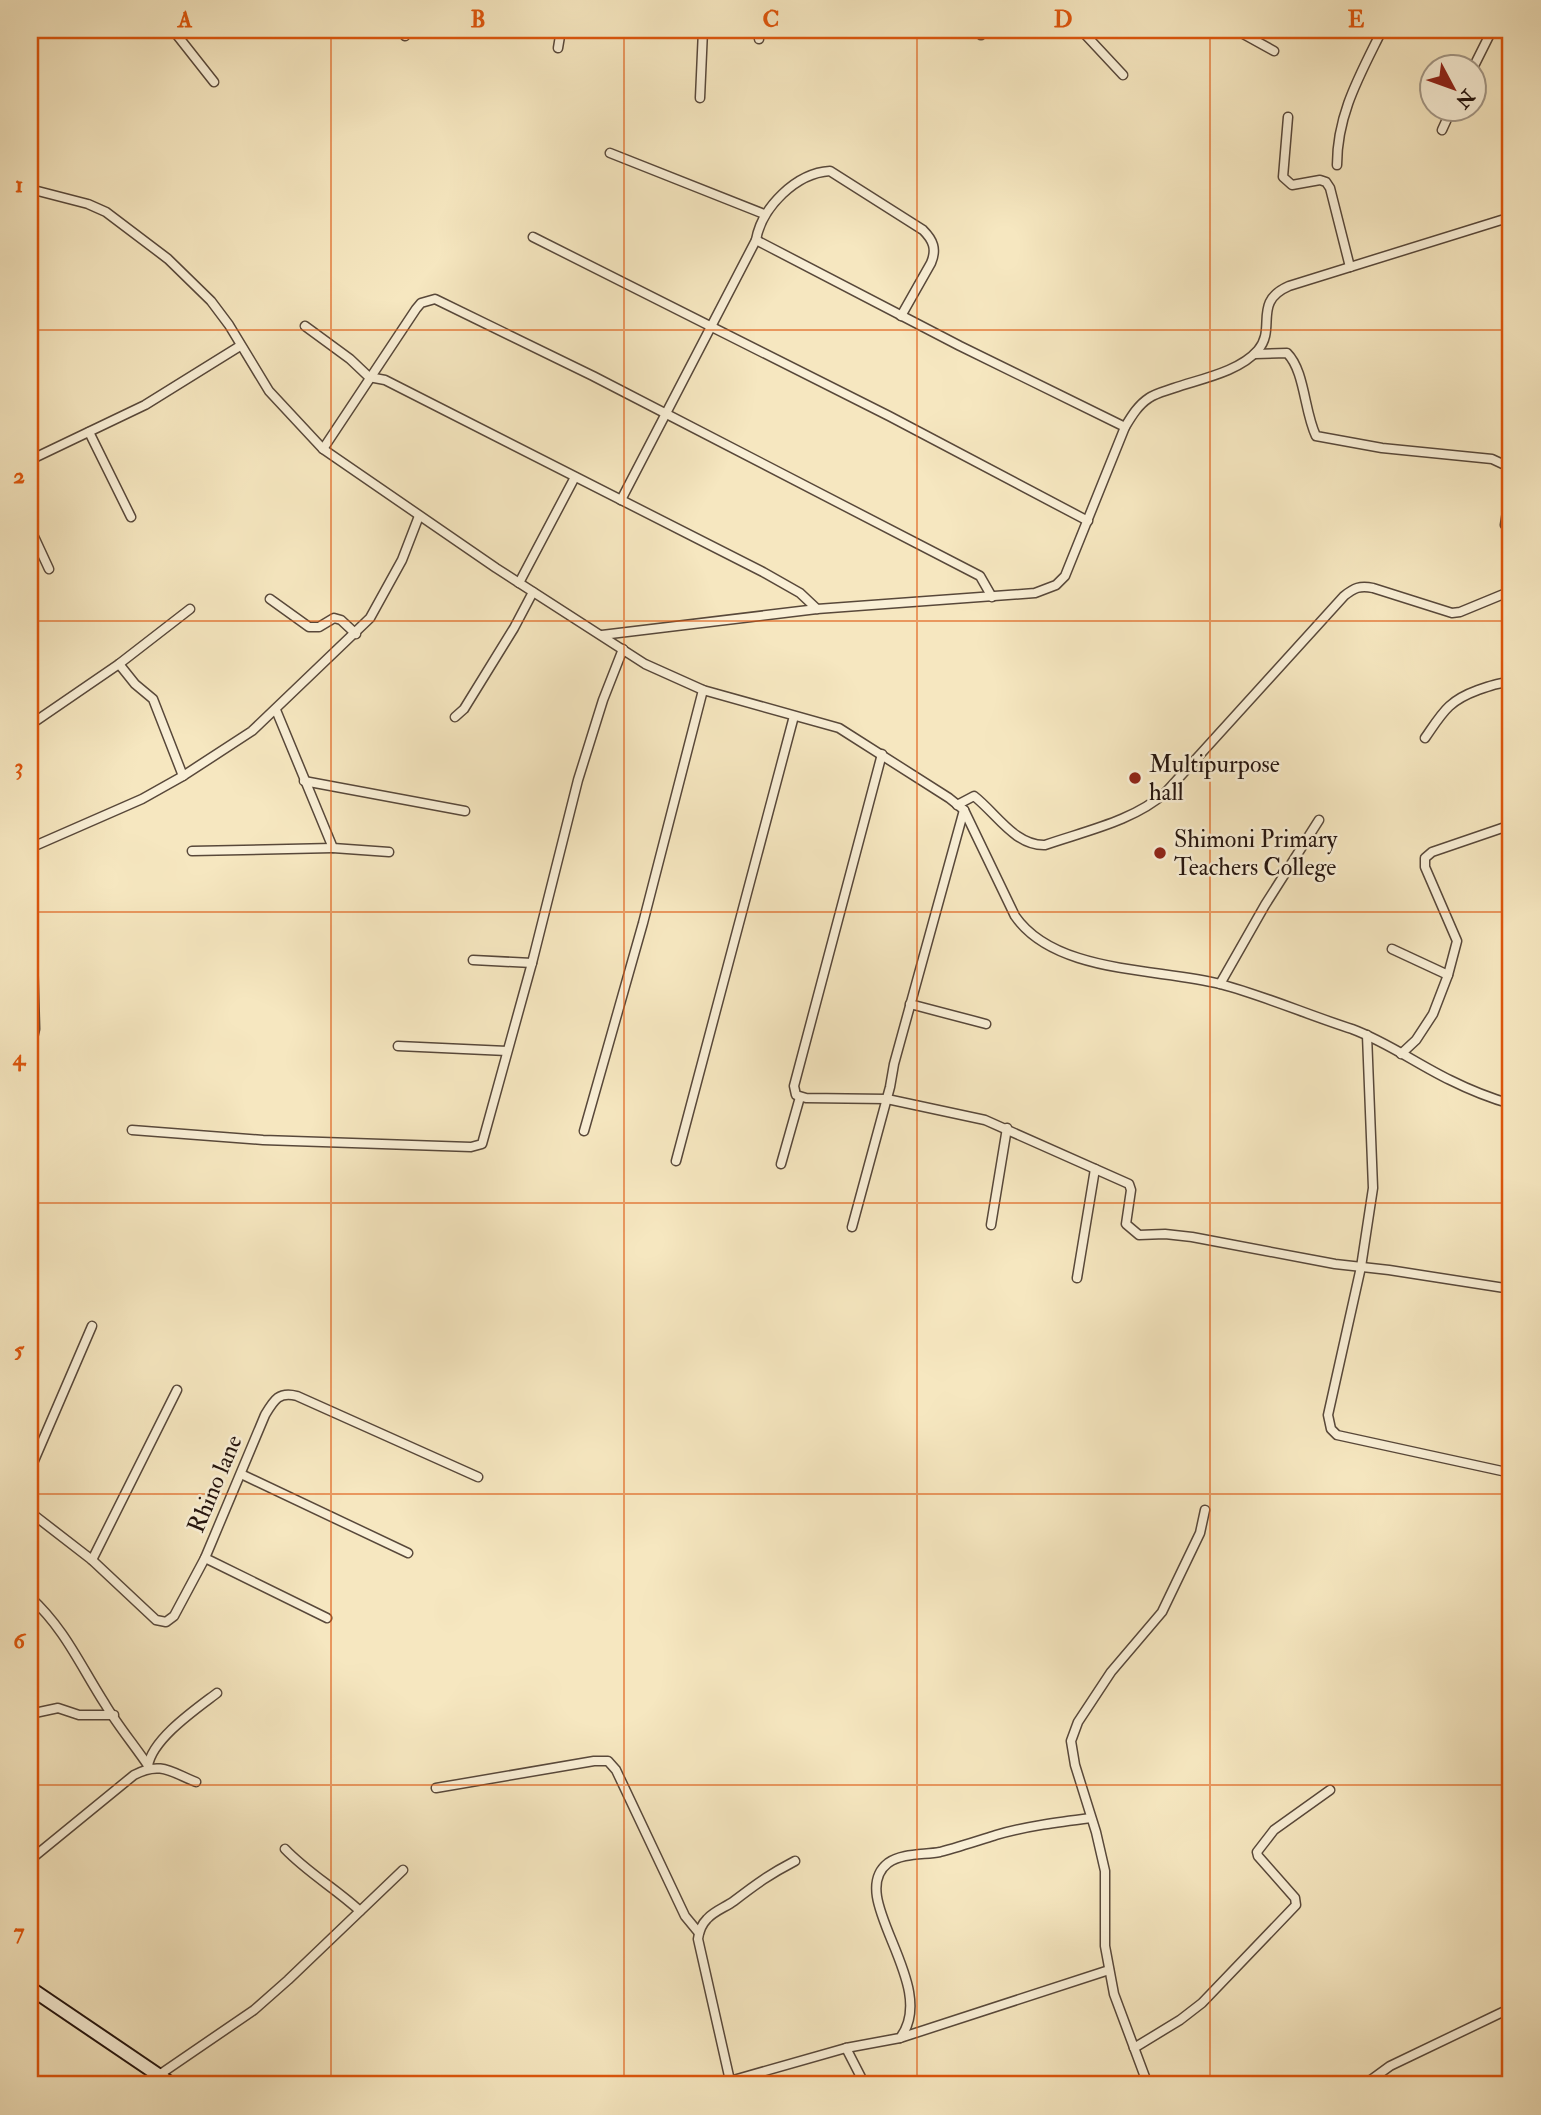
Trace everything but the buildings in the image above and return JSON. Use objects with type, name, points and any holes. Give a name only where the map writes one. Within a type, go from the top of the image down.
[{"type":"main road","points":[[30,1988],[173,2085]]},
{"type":"street","points":[[173,30],[214,82]]},
{"type":"street","points":[[558,48],[561,30]]},
{"type":"street","points":[[700,98],[703,30]]},
{"type":"street","points":[[1081,30],[1123,75]]},
{"type":"street","points":[[1236,30],[1274,51]]},
{"type":"street","points":[[1337,165],[1339,131],[1352,93],[1382,30]]},
{"type":"street","points":[[1481,52],[1492,30]]},
{"type":"street","points":[[1288,117],[1283,177],[1292,185],[1320,180],[1326,182],[1330,188],[1350,267]]},
{"type":"street","points":[[1442,130],[1446,122]]},
{"type":"street","points":[[610,153],[764,214]]},
{"type":"street","points":[[621,500],[756,240],[764,214],[775,200],[792,187],[817,173],[830,171],[923,230],[932,239],[934,256],[901,316]]},
{"type":"street","points":[[30,189],[88,204],[106,212],[137,234],[168,259],[211,301],[229,325],[269,391],[323,450],[519,583],[645,664],[703,690],[839,728],[961,807],[1015,916],[1040,940],[1054,948],[1098,962],[1220,984],[1367,1035],[1449,1080],[1511,1104]]},
{"type":"street","points":[[601,635],[817,609],[1034,593],[1056,585],[1065,576],[1125,427],[1135,412],[1152,396],[1234,367],[1253,355],[1263,342],[1267,308],[1274,294],[1289,286],[1511,217]]},
{"type":"street","points":[[533,236],[1088,520]]},
{"type":"street","points":[[756,240],[901,316],[1125,427]]},
{"type":"street","points":[[323,450],[369,377],[421,303],[435,299],[980,576],[992,597]]},
{"type":"street","points":[[305,326],[344,354],[369,377],[385,380],[621,500],[800,593],[817,609]]},
{"type":"street","points":[[30,460],[145,405],[240,346]]},
{"type":"street","points":[[1253,355],[1287,353],[1297,363],[1309,421],[1316,436],[1382,448],[1492,459],[1507,466],[1511,475]]},
{"type":"street","points":[[89,432],[131,517]]},
{"type":"street","points":[[519,583],[575,477]]},
{"type":"street","points":[[1506,524],[1511,485]]},
{"type":"street","points":[[30,1052],[34,1030],[30,849],[142,799],[252,731],[370,618],[402,561],[419,516]]},
{"type":"street","points":[[30,528],[49,569]]},
{"type":"street","points":[[852,1227],[961,807],[974,796],[990,808],[1020,839],[1032,845],[1045,845],[1123,818],[1142,809],[1166,792],[1354,588],[1373,588],[1452,613],[1511,591]]},
{"type":"street","points":[[455,717],[464,709],[533,592]]},
{"type":"street","points":[[270,599],[309,626],[319,627],[334,618],[341,620],[356,634]]},
{"type":"street","points":[[30,725],[119,664],[190,609]]},
{"type":"street","points":[[132,1130],[263,1140],[478,1147],[482,1144],[532,963],[578,780],[603,700],[623,649]]},
{"type":"street","points":[[119,664],[155,703],[183,776]]},
{"type":"street","points":[[1425,738],[1446,707],[1457,698],[1501,682],[1511,683]]},
{"type":"street","points":[[584,1131],[643,923],[703,690]]},
{"type":"street","points":[[276,710],[333,848]]},
{"type":"street","points":[[676,1161],[794,716]]},
{"type":"street","points":[[882,754],[793,1092],[800,1097],[887,1099],[985,1119],[1007,1128],[1129,1184],[1131,1190],[1126,1224],[1139,1235],[1192,1237],[1323,1262],[1511,1289]]},
{"type":"street","points":[[304,780],[465,811]]},
{"type":"street","points":[[1220,984],[1265,905],[1319,820]]},
{"type":"street","points":[[1401,1054],[1426,1028],[1448,975],[1456,937],[1425,867],[1425,858],[1432,852],[1511,825]]},
{"type":"street","points":[[192,851],[333,848],[389,852]]},
{"type":"street","points":[[1392,949],[1448,975]]},
{"type":"street","points":[[473,960],[532,963]]},
{"type":"street","points":[[910,1004],[986,1024]]},
{"type":"street","points":[[1367,1035],[1373,1188],[1361,1267],[1328,1415],[1331,1429],[1337,1435],[1511,1473]]},
{"type":"street","points":[[398,1046],[507,1051]]},
{"type":"street","points":[[781,1164],[800,1097]]},
{"type":"street","points":[[991,1225],[1007,1128]]},
{"type":"street","points":[[1077,1278],[1095,1169]]},
{"type":"street","points":[[30,1470],[92,1326]]},
{"type":"street","points":[[92,1560],[177,1390]]},
{"type":"street","name":"Rhino lane","points":[[30,1512],[92,1560],[162,1622],[166,1622],[174,1616],[205,1558],[265,1415],[279,1395],[288,1393],[478,1477]]},
{"type":"street","points":[[242,1474],[408,1553]]},
{"type":"street","points":[[1148,2085],[1114,1994],[1105,1946],[1105,1871],[1072,1752],[1073,1732],[1111,1672],[1162,1612],[1200,1533],[1205,1510]]},
{"type":"street","points":[[205,1558],[327,1618]]},
{"type":"street","points":[[30,1597],[70,1642],[105,1704],[148,1766]]},
{"type":"street","points":[[148,1766],[149,1756],[157,1746],[187,1716],[217,1693]]},
{"type":"street","points":[[30,1714],[58,1708],[79,1715],[114,1715]]},
{"type":"street","points":[[436,1788],[594,1761],[608,1761],[616,1769],[685,1916],[699,1933]]},
{"type":"street","points":[[30,1860],[148,1766],[164,1769],[196,1782]]},
{"type":"street","points":[[1134,2048],[1202,2003],[1296,1905],[1296,1898],[1257,1852],[1280,1825],[1330,1790]]},
{"type":"street","points":[[900,2038],[909,2023],[911,1997],[876,1893],[876,1884],[883,1868],[899,1858],[937,1853],[1044,1824],[1091,1818]]},
{"type":"street","points":[[285,1849],[309,1873],[334,1888],[360,1911]]},
{"type":"street","points":[[730,2083],[698,1939],[699,1933],[705,1920],[713,1914],[767,1875],[795,1861]]},
{"type":"street","points":[[159,2075],[254,2010],[403,1870]]},
{"type":"street","points":[[654,2085],[730,2083],[846,2048],[900,2038],[1109,1970]]},
{"type":"street","points":[[1364,2085],[1390,2066],[1511,2008]]},
{"type":"street","points":[[846,2048],[865,2085]]},
{"type":"place","name":"Multipurpose hall","points":[[1135,778]]},
{"type":"place","name":"Shimoni Primary Teachers College","points":[[1160,853]]}]
